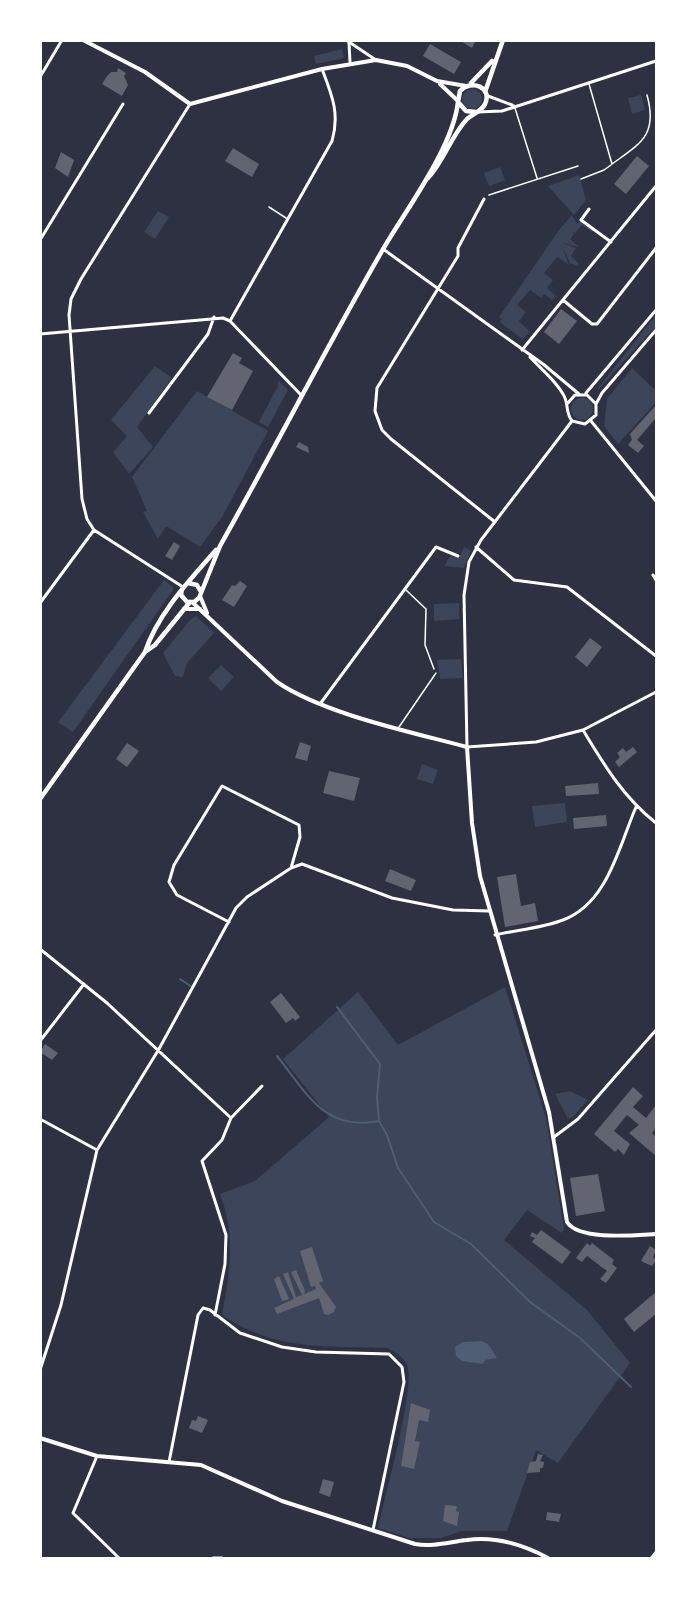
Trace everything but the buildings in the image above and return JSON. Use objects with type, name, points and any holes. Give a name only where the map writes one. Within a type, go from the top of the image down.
[{"type":"main road","points":[[145,652],[155,645],[183,610],[200,594],[220,546],[383,249],[465,123],[486,103],[485,93],[497,54],[504,40]]},
{"type":"main road","points":[[424,183],[454,123],[458,94],[497,54]]},
{"type":"main road","points":[[468,85],[477,85],[485,93]]},
{"type":"main road","points":[[458,102],[466,111],[477,112]]},
{"type":"main road","points":[[40,799],[145,652],[149,639],[183,587],[220,546]]},
{"type":"main road","points":[[183,587],[194,583],[200,594]]},
{"type":"main road","points":[[183,587],[183,598],[191,602]]},
{"type":"street","points":[[40,76],[62,40]]},
{"type":"street","points":[[83,40],[145,72],[190,104]]},
{"type":"street","points":[[348,42],[375,60]]},
{"type":"street","points":[[348,42],[350,62]]},
{"type":"street","points":[[183,587],[94,530],[87,519],[82,499],[69,307],[81,279],[190,104],[350,62],[375,60],[407,66],[437,81],[458,102]]},
{"type":"street","points":[[477,112],[502,111],[514,105],[657,61]]},
{"type":"street","points":[[230,321],[332,141],[337,124],[335,103],[322,69]]},
{"type":"street","points":[[437,81],[468,85]]},
{"type":"street","points":[[485,93],[497,101],[514,105]]},
{"type":"street","points":[[40,240],[123,105]]},
{"type":"street","points":[[523,351],[657,186]]},
{"type":"street","points":[[484,199],[458,248],[458,256],[380,379],[375,411],[382,430],[391,440],[495,522]]},
{"type":"street","points":[[589,209],[581,220],[611,242]]},
{"type":"street","points":[[563,300],[594,325],[657,248]]},
{"type":"street","points":[[383,249],[523,351],[579,394],[593,398],[597,411],[591,421],[582,424],[572,421],[568,415],[568,403],[561,390],[523,351]]},
{"type":"street","points":[[584,394],[593,387],[657,310]]},
{"type":"street","points":[[149,414],[208,334],[214,317]]},
{"type":"street","points":[[40,334],[214,317],[230,321],[302,396]]},
{"type":"street","points":[[596,404],[602,393],[657,330]]},
{"type":"street","points":[[568,403],[579,394]]},
{"type":"street","points":[[572,421],[476,547],[466,572],[464,595],[467,747],[472,823],[480,876],[495,934],[544,1092],[554,1137],[566,1218],[573,1229],[593,1234],[657,1234]]},
{"type":"street","points":[[591,421],[657,501]]},
{"type":"street","points":[[40,603],[94,530]]},
{"type":"street","points":[[320,704],[436,547],[458,556]]},
{"type":"street","points":[[476,547],[514,580],[567,587],[657,656]]},
{"type":"street","points":[[653,575],[657,580]]},
{"type":"street","points":[[200,594],[209,616]]},
{"type":"street","points":[[191,602],[209,616],[277,682],[320,704],[467,747],[536,742],[583,730],[657,692]]},
{"type":"street","points":[[183,610],[201,609]]},
{"type":"street","points":[[583,730],[608,771],[636,807],[657,823]]},
{"type":"street","points":[[228,922],[177,896],[169,882],[174,865],[222,786],[298,825],[300,837],[291,868]]},
{"type":"street","points":[[495,934],[556,923],[583,908],[595,896],[611,870],[636,807]]},
{"type":"street","points":[[40,1370],[61,1305],[98,1150],[159,1049],[228,922],[247,897],[291,868],[302,864],[374,893],[408,902],[453,910],[489,911]]},
{"type":"street","points":[[40,949],[159,1049],[231,1118]]},
{"type":"street","points":[[40,1041],[84,984]]},
{"type":"street","points":[[554,1137],[585,1112],[657,1030]]},
{"type":"street","points":[[214,1315],[225,1264],[225,1235],[202,1161],[222,1140],[231,1118],[262,1086]]},
{"type":"street","points":[[40,1119],[98,1150]]},
{"type":"street","points":[[169,1462],[200,1310],[206,1308],[240,1333],[282,1347],[316,1352],[388,1354],[398,1362],[403,1375],[403,1392],[373,1530]]},
{"type":"street","points":[[40,1438],[97,1456],[201,1465],[282,1501],[421,1545],[493,1538],[524,1547],[548,1558]]},
{"type":"street","points":[[97,1456],[73,1513],[119,1558]]},
{"type":"street","points":[[652,1558],[657,1553]]},
{"type":"street","points":[[213,1558],[222,1558]]},
{"type":"lane","points":[[589,83],[612,164]]},
{"type":"lane","points":[[581,179],[604,170],[640,143],[649,130],[651,111],[647,96]]},
{"type":"lane","points":[[514,105],[537,179]]},
{"type":"lane","points":[[489,195],[578,166]]},
{"type":"lane","points":[[269,207],[288,219]]},
{"type":"lane","points":[[405,590],[426,609],[425,645],[434,669]]},
{"type":"lane","points":[[399,728],[436,673]]},
{"type":"shaded area","points":[[342,49],[344,58],[316,64],[314,56]]},
{"type":"shaded area","points":[[472,89],[479,92],[482,99],[479,106],[472,109],[465,106],[462,99],[465,92]]},
{"type":"shaded area","points":[[641,95],[645,110],[632,114],[628,98]]},
{"type":"shaded area","points":[[500,167],[505,180],[489,186],[484,173]]},
{"type":"shaded area","points":[[579,175],[586,200],[574,215],[548,186]]},
{"type":"shaded area","points":[[158,211],[169,217],[155,239],[144,232]]},
{"type":"shaded area","points":[[572,215],[577,224],[581,220],[594,230],[592,232],[582,225],[575,233],[572,231],[574,234],[570,239],[579,247],[562,243],[576,248],[571,256],[579,264],[578,266],[570,263],[561,244],[569,265],[557,257],[544,273],[553,280],[547,288],[556,296],[552,300],[544,294],[541,298],[530,290],[517,305],[526,312],[519,321],[530,332],[522,339],[500,322],[502,319],[499,317],[559,230]]},
{"type":"shaded area","points":[[656,315],[656,326],[598,390],[598,388]]},
{"type":"shaded area","points":[[155,366],[172,378],[137,427],[153,447],[129,474],[113,452],[127,436],[111,420]]},
{"type":"shaded area","points":[[632,368],[656,391],[656,402],[618,444],[604,426],[607,399]]},
{"type":"shaded area","points":[[278,380],[288,390],[268,427],[259,422],[278,386]]},
{"type":"shaded area","points":[[197,391],[268,431],[222,517],[200,547],[166,526],[158,539],[143,512],[147,511],[132,477]]},
{"type":"shaded area","points":[[582,398],[590,401],[593,409],[590,417],[582,420],[574,417],[571,409],[574,401]]},
{"type":"shaded area","points":[[464,547],[471,551],[464,568],[444,566],[450,556],[459,558]]},
{"type":"shaded area","points":[[164,580],[173,587],[173,590],[73,732],[58,722]]},
{"type":"shaded area","points":[[459,603],[459,619],[434,621],[434,604]]},
{"type":"shaded area","points":[[196,616],[214,633],[187,663],[183,677],[175,676],[163,653]]},
{"type":"shaded area","points":[[461,659],[463,678],[440,679],[437,660]]},
{"type":"shaded area","points":[[221,665],[234,677],[221,691],[208,678]]},
{"type":"shaded area","points":[[422,764],[438,770],[433,784],[417,779]]},
{"type":"shaded area","points":[[565,803],[567,822],[535,827],[532,806]]},
{"type":"shaded area","points":[[505,987],[546,1118],[564,1228],[562,1233],[527,1210],[504,1240],[587,1310],[630,1363],[558,1463],[536,1450],[507,1531],[462,1531],[441,1538],[409,1538],[378,1528],[407,1395],[409,1377],[406,1362],[387,1348],[322,1346],[281,1341],[242,1327],[222,1315],[229,1269],[230,1239],[220,1194],[255,1181],[329,1117],[283,1059],[358,992],[398,1045]]},
{"type":"shaded area","points":[[570,1091],[588,1100],[573,1117],[568,1119],[555,1094]]},
{"type":"shaded area","points":[[481,1341],[488,1344],[497,1358],[485,1360],[483,1364],[462,1361],[456,1356],[455,1347],[463,1342]]},
{"type":"waterway","points":[[180,979],[192,987]]},
{"type":"waterway","points":[[337,1007],[380,1064],[377,1098],[379,1121],[387,1135],[398,1168],[434,1222],[471,1244],[530,1302],[580,1338],[631,1387]]},
{"type":"waterway","points":[[277,1056],[308,1096],[330,1115],[344,1121],[360,1123],[379,1121]]}]
